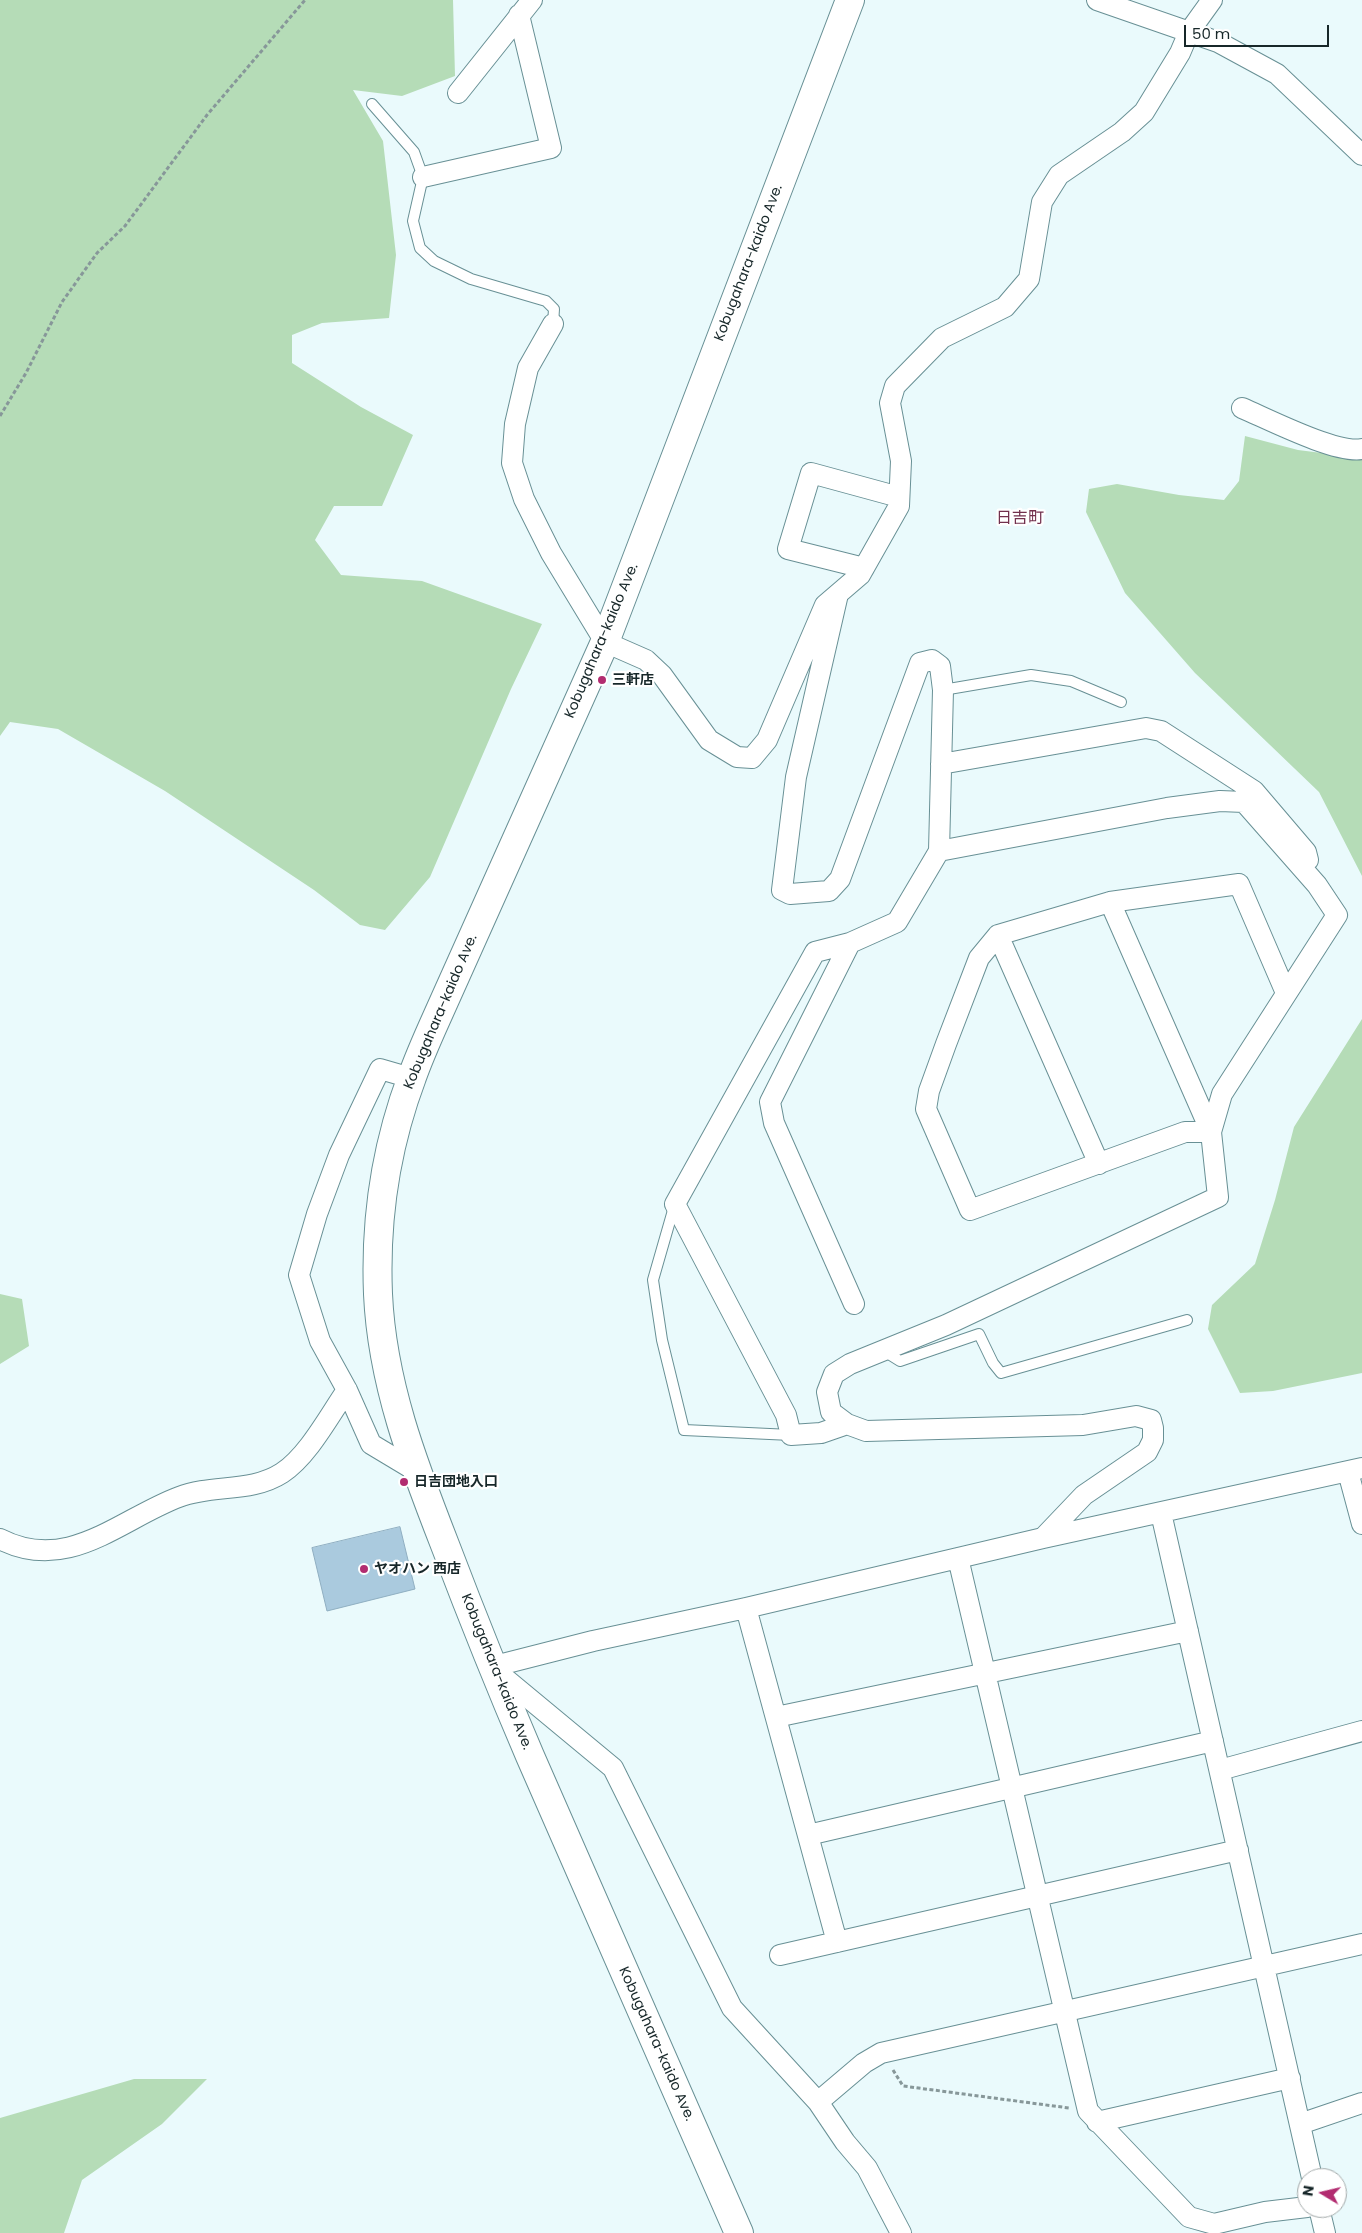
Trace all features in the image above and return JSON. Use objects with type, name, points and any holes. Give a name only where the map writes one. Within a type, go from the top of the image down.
[{"type":"main road","name":"Kobugahara-kaido Ave.","points":[[739,2233],[492,1667],[416,1471],[397,1413],[384,1352],[378,1297],[377,1241],[384,1184],[411,1078],[440,1008],[605,642],[850,0]]},
{"type":"street","points":[[1098,0],[1218,42],[1277,74],[1362,155]]},
{"type":"street","points":[[553,324],[528,368],[515,424],[512,463],[524,499],[551,553],[605,642],[646,660],[662,675],[709,740],[737,756],[752,758],[768,740],[825,606],[860,575],[899,506],[901,461],[890,403],[895,386],[942,338],[1005,308],[1029,279],[1042,202],[1060,175],[1122,132],[1144,112],[1172,67],[1189,32],[1212,0]]},
{"type":"street","points":[[458,93],[525,8]]},
{"type":"street","points":[[424,177],[551,148],[525,8]]},
{"type":"street","points":[[1242,408],[1330,445],[1357,450],[1362,449]]},
{"type":"street","points":[[864,568],[788,549],[811,473],[900,496]]},
{"type":"street","points":[[838,594],[796,777],[782,890],[790,894],[829,890],[840,880],[920,663],[932,660],[940,666],[943,690],[939,851],[897,922],[850,943],[815,952],[675,1204],[786,1415],[791,1435],[821,1433],[847,1424]]},
{"type":"street","points":[[941,764],[1146,728],[1161,731],[1254,791],[1306,852],[1310,877]]},
{"type":"street","points":[[939,851],[1167,808],[1220,801],[1244,802],[1310,877],[1337,915],[1222,1094],[1211,1132]]},
{"type":"street","points":[[1211,1132],[1185,1132],[1115,1155],[1099,1164],[970,1210],[926,1109],[929,1091],[979,958],[998,935],[1110,902],[1239,884],[1286,993]]},
{"type":"street","points":[[1043,1538],[1084,1495],[1147,1452],[1153,1440],[1151,1420],[1136,1416],[1083,1425],[866,1431],[847,1424],[831,1412],[827,1392],[834,1374],[850,1364],[946,1325],[1218,1197],[1211,1132],[1110,902]]},
{"type":"street","points":[[998,935],[1099,1164]]},
{"type":"street","points":[[850,943],[770,1102],[774,1123],[854,1304]]},
{"type":"street","points":[[411,1078],[380,1069],[340,1155],[317,1214],[299,1275],[320,1341],[347,1390],[371,1444],[416,1471]]},
{"type":"street","points":[[0,1539],[12,1545],[50,1551],[95,1540],[179,1497],[210,1489],[251,1486],[280,1474],[296,1462],[347,1390]]},
{"type":"street","points":[[492,1667],[593,1641],[746,1608],[1043,1538],[1355,1470],[1362,1524]]},
{"type":"street","points":[[1161,1513],[1310,2168]]},
{"type":"street","points":[[958,1558],[1065,2012],[1093,2116],[1189,2217],[1214,2224],[1265,2212],[1297,2208]]},
{"type":"street","points":[[746,1608],[837,1942]]},
{"type":"street","points":[[776,1717],[1188,1631]]},
{"type":"street","points":[[492,1667],[613,1768],[732,2008],[818,2102],[845,2142],[867,2168],[890,2208],[901,2233]]},
{"type":"street","points":[[1220,1770],[1362,1731]]},
{"type":"street","points":[[808,1835],[1213,1741]]},
{"type":"street","points":[[780,1954],[1238,1850]]},
{"type":"street","points":[[818,2102],[864,2063],[881,2053],[1362,1944]]},
{"type":"street","points":[[1093,2116],[1290,2078]]},
{"type":"street","points":[[1300,2124],[1362,2103]]},
{"type":"street","points":[[1321,2218],[1325,2233]]},
{"type":"lane","points":[[372,104],[414,152],[424,177],[414,221],[420,248],[434,261],[471,279],[546,301],[554,309],[553,324]]},
{"type":"lane","points":[[943,690],[1031,675],[1071,681],[1121,702]]},
{"type":"lane","points":[[675,1204],[653,1280],[662,1340],[684,1430],[791,1435]]},
{"type":"lane","points":[[884,1351],[900,1362],[979,1334],[993,1363],[1001,1373],[1187,1320]]},
{"type":"path","points":[[0,416],[26,373],[62,302],[97,253],[125,226],[207,115],[305,0]]},
{"type":"path","points":[[881,2053],[903,2086],[1093,2116]]},
{"type":"green space","points":[[0,0],[453,0],[455,76],[402,96],[353,90],[383,141],[396,255],[389,318],[322,323],[292,335],[292,363],[361,407],[413,435],[382,506],[334,506],[315,540],[341,575],[422,581],[542,624],[511,689],[430,877],[385,930],[360,925],[314,890],[165,791],[58,729],[10,722],[0,736]]},
{"type":"green space","points":[[1245,436],[1298,450],[1362,458],[1362,876],[1319,792],[1195,673],[1125,593],[1086,512],[1089,489],[1117,484],[1179,495],[1224,500],[1239,481]]},
{"type":"green space","points":[[1362,1019],[1362,1373],[1273,1391],[1240,1393],[1208,1329],[1212,1305],[1255,1264],[1275,1200],[1294,1127]]},
{"type":"green space","points":[[0,1294],[22,1299],[29,1346],[0,1364]]},
{"type":"green space","points":[[134,2079],[207,2079],[162,2124],[82,2180],[64,2233],[0,2233],[0,2118]]},
{"type":"building","name":"ヤオハン 西店","points":[[400,1527],[415,1589],[327,1611],[312,1548]]},
{"type":"place","name":"三軒店","points":[[602,680]]},
{"type":"place","name":"日吉団地入口","points":[[404,1482]]},
{"type":"place","name":"ヤオハン 西店","points":[[364,1569]]},
{"type":"district","name":"日吉町","points":[[1020,519]]}]
